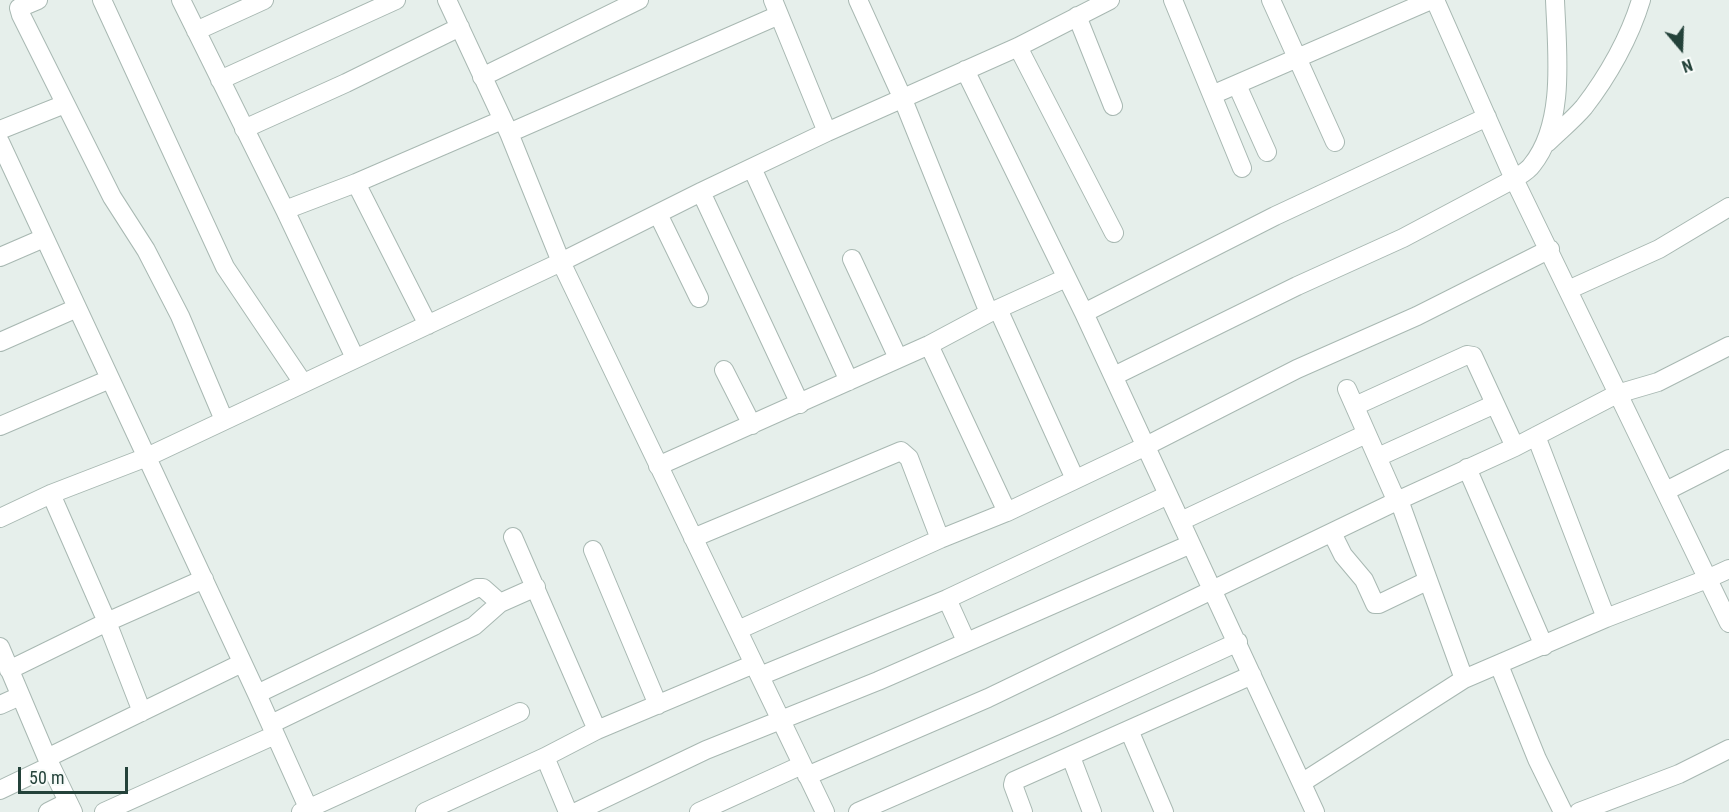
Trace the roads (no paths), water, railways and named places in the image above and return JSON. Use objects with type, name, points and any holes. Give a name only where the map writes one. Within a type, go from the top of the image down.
[{"type":"street","points":[[38,0],[19,8],[21,15],[112,197],[146,250],[180,316],[224,420]]},
{"type":"street","points":[[102,0],[225,267],[303,382]]},
{"type":"street","points":[[181,0],[355,358]]},
{"type":"street","points":[[196,31],[264,0]]},
{"type":"street","points":[[220,80],[396,0]]},
{"type":"street","points":[[447,0],[505,127],[561,262],[782,721],[823,812]]},
{"type":"street","points":[[482,77],[639,0]]},
{"type":"street","points":[[858,0],[993,311],[1075,479]]},
{"type":"street","points":[[0,518],[51,494],[147,457],[561,262],[827,132],[1018,47],[1110,0]]},
{"type":"street","points":[[1173,0],[1242,168]]},
{"type":"street","points":[[1270,0],[1335,142]]},
{"type":"street","points":[[1212,95],[1433,0],[1514,179],[1550,249],[1617,394],[1729,623]]},
{"type":"street","points":[[1546,144],[1553,118],[1557,81],[1555,0]]},
{"type":"street","points":[[1113,376],[1297,286],[1403,238],[1514,179],[1531,167],[1546,144],[1582,109],[1597,89],[1636,16],[1641,0]]},
{"type":"street","points":[[285,210],[505,127],[776,8],[827,132]]},
{"type":"street","points":[[1077,16],[1113,106]]},
{"type":"street","points":[[244,129],[346,83],[460,27]]},
{"type":"street","points":[[1018,47],[1114,233]]},
{"type":"street","points":[[965,70],[1084,313],[1315,812]]},
{"type":"street","points":[[1237,85],[1267,152]]},
{"type":"street","points":[[0,130],[65,104]]},
{"type":"street","points":[[1084,313],[1275,216],[1486,117]]},
{"type":"street","points":[[0,142],[6,171],[44,238],[77,308],[257,694],[307,811],[520,712]]},
{"type":"street","points":[[752,168],[849,381]]},
{"type":"street","points":[[356,183],[428,325]]},
{"type":"street","points":[[701,192],[800,404]]},
{"type":"street","points":[[1568,290],[1659,249],[1729,207]]},
{"type":"street","points":[[658,214],[699,298]]},
{"type":"street","points":[[0,257],[44,238]]},
{"type":"street","points":[[738,630],[940,539],[1007,512],[1146,446],[1297,369],[1417,316],[1550,249]]},
{"type":"street","points":[[852,259],[898,358]]},
{"type":"street","points":[[658,466],[929,345],[993,311],[1066,278]]},
{"type":"street","points":[[0,342],[77,308]]},
{"type":"street","points":[[929,345],[1007,512]]},
{"type":"street","points":[[699,812],[987,698],[1399,500],[1515,447],[1617,394],[1658,382],[1729,346]]},
{"type":"street","points":[[1355,406],[1467,355],[1473,356],[1515,447]]},
{"type":"street","points":[[724,370],[752,425]]},
{"type":"street","points":[[0,426],[110,379]]},
{"type":"street","points":[[1347,389],[1393,493],[1399,500],[1464,679]]},
{"type":"street","points":[[1378,457],[1495,404]]},
{"type":"street","points":[[1181,521],[1366,434]]},
{"type":"street","points":[[1536,436],[1606,618]]},
{"type":"street","points":[[693,538],[901,451],[909,458],[940,539]]},
{"type":"street","points":[[1666,491],[1729,459]]},
{"type":"street","points":[[1467,468],[1544,646]]},
{"type":"street","points":[[51,494],[107,622],[142,712]]},
{"type":"street","points":[[425,812],[545,757],[597,730],[658,705],[947,599],[1168,495]]},
{"type":"street","points":[[1332,533],[1343,555],[1364,579],[1375,604],[1427,581]]},
{"type":"street","points":[[513,537],[597,730]]},
{"type":"street","points":[[576,812],[706,750],[782,721],[1191,544]]},
{"type":"street","points":[[593,550],[658,705]]},
{"type":"street","points":[[1303,782],[1464,679],[1606,618],[1729,569]]},
{"type":"street","points":[[9,670],[107,622],[204,579]]},
{"type":"street","points":[[104,812],[273,730],[474,626],[500,603],[536,587]]},
{"type":"street","points":[[257,694],[477,588],[483,588],[500,603]]},
{"type":"street","points":[[947,599],[966,641]]},
{"type":"street","points":[[858,812],[1055,726],[1238,642]]},
{"type":"street","points":[[0,647],[48,762],[71,807],[48,812]]},
{"type":"street","points":[[0,790],[142,712],[242,663]]},
{"type":"street","points":[[1499,665],[1537,759],[1563,812]]},
{"type":"street","points":[[1023,812],[1012,783],[1252,675]]},
{"type":"street","points":[[0,705],[20,696]]},
{"type":"street","points":[[1129,730],[1164,812]]},
{"type":"street","points":[[1579,812],[1679,774],[1729,749]]},
{"type":"street","points":[[545,757],[568,812]]},
{"type":"street","points":[[1071,757],[1092,812]]}]
